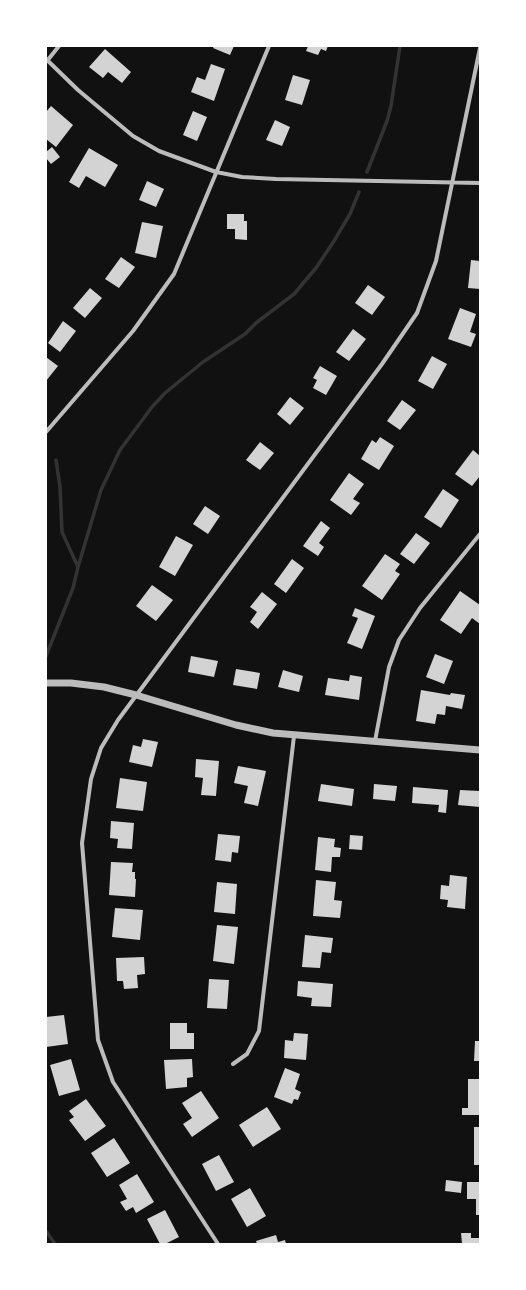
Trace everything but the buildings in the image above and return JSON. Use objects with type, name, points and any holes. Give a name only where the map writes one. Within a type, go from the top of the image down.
[{"type":"street","points":[[59,46],[46,61],[78,90],[134,136],[159,151],[216,172],[242,177],[276,179],[452,181],[480,183]]},
{"type":"street","points":[[46,432],[133,331],[174,274],[269,46]]},
{"type":"street","points":[[218,1244],[113,1082],[98,1040],[82,844],[91,779],[100,748],[118,720],[382,364],[417,313],[436,261],[480,48]]},
{"type":"street","points":[[375,741],[389,666],[399,640],[420,608],[480,534]]},
{"type":"street","points":[[46,683],[87,684],[136,695],[236,726],[273,733],[294,736],[480,750]]},
{"type":"street","points":[[233,1064],[247,1054],[259,1031],[294,736]]},
{"type":"waterway","points":[[367,172],[387,121],[391,106],[400,46]]},
{"type":"waterway","points":[[46,656],[73,588],[101,490],[120,450],[152,407],[165,393],[203,362],[245,334],[256,323],[294,294],[316,268],[334,241],[350,214],[359,192]]},
{"type":"waterway","points":[[56,460],[60,487],[62,532],[78,567]]},
{"type":"waterway","points":[[46,1231],[55,1244]]}]
